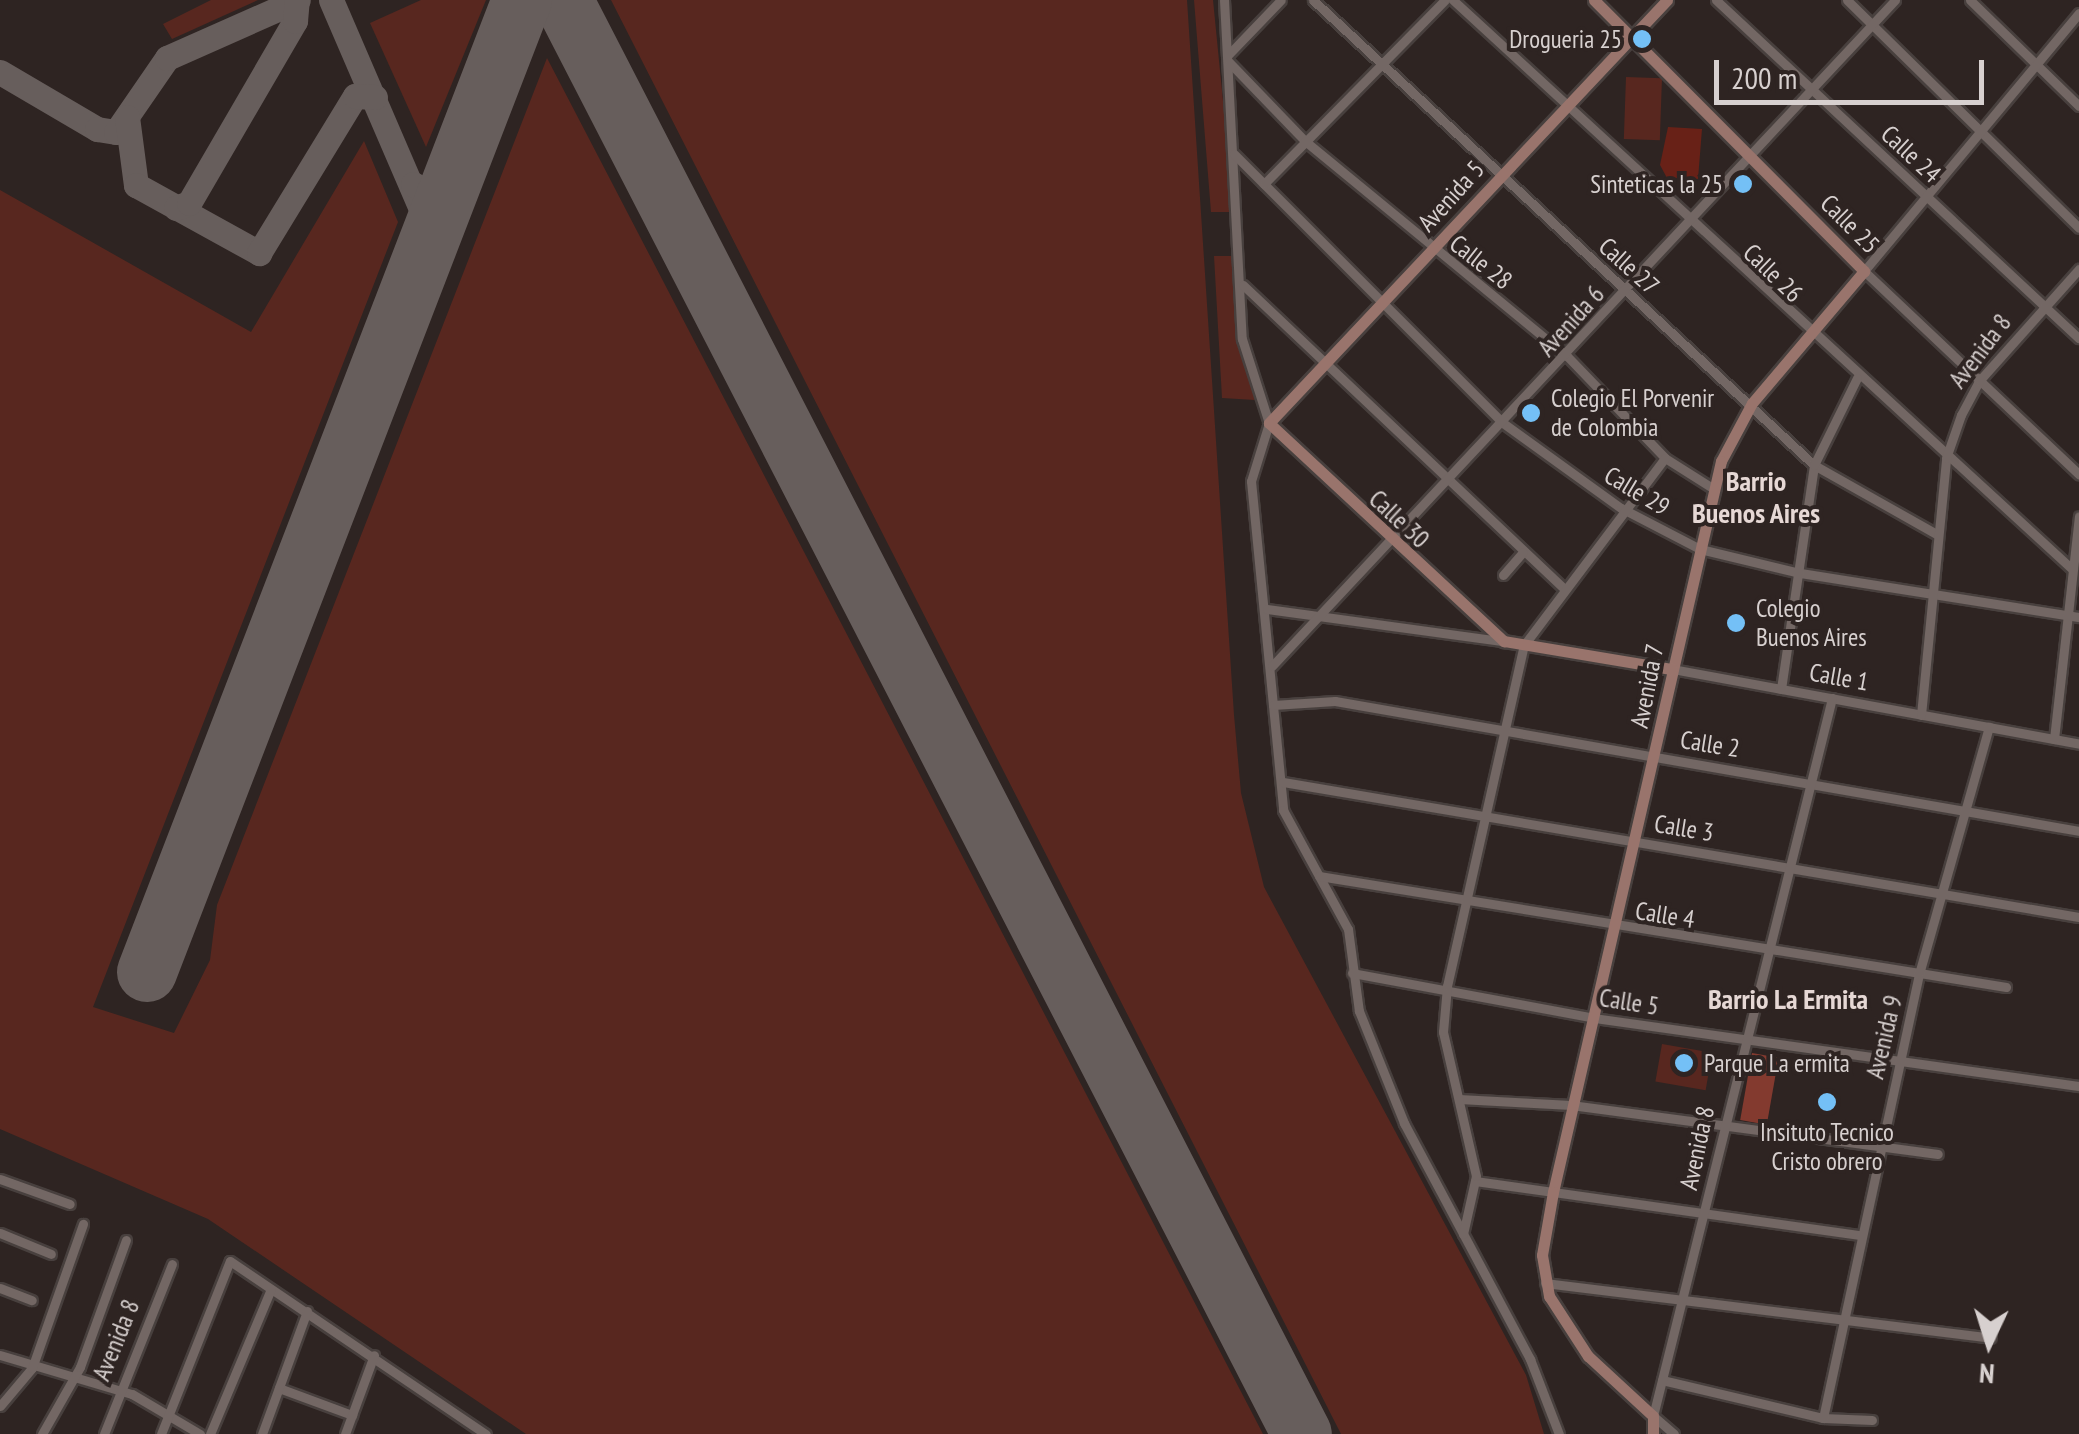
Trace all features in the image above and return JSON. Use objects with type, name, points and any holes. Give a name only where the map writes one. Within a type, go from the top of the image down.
[{"type":"street","points":[[1224,0],[1243,285],[1242,339],[1269,423],[1251,482],[1267,609],[1283,810],[1348,929],[1352,973],[1381,1070],[1530,1360],[1559,1434]]},
{"type":"street","points":[[1228,58],[1280,0]]},
{"type":"street","name":"Calle 27","points":[[1313,0],[1498,176],[1752,403],[1814,465],[1938,536]]},
{"type":"street","points":[[1264,184],[1449,0]]},
{"type":"street","name":"Calle 26","points":[[1449,0],[1691,220],[1809,335],[2071,568]]},
{"type":"street","name":"Calle 25","points":[[1594,0],[1864,271],[2079,474]]},
{"type":"street","name":"Avenida 5","points":[[1269,423],[1667,0]]},
{"type":"street","name":"Calle 24","points":[[1716,0],[2079,338]]},
{"type":"street","points":[[1847,0],[2079,228]]},
{"type":"street","name":"Avenida 6","points":[[1272,666],[1568,356],[1896,0]]},
{"type":"street","points":[[1970,0],[2079,106]]},
{"type":"street","name":"Avenida 7","points":[[1674,1434],[1588,1356],[1546,1283],[1542,1256],[1571,1105],[1657,756],[1672,669],[1714,489],[1752,403],[2079,14]]},
{"type":"street","name":"Calle 28","points":[[1228,58],[1305,142],[1568,356],[1665,458],[1714,489]]},
{"type":"street","name":"Calle 29","points":[[1234,154],[1385,301],[1502,423],[1620,508],[1700,550],[1800,573],[2079,616]]},
{"type":"street","name":"Avenida 8","points":[[1921,715],[1946,458],[1980,380],[2079,269]]},
{"type":"street","points":[[1243,285],[1445,481],[1563,588]]},
{"type":"street","points":[[1781,689],[1814,465],[1857,378]]},
{"type":"street","name":"Calle 30","points":[[1269,423],[1390,543],[1504,641]]},
{"type":"street","points":[[1463,1234],[1475,1181],[1443,1032],[1447,986],[1462,904],[1508,729],[1524,645],[1620,508],[1665,458]]},
{"type":"street","points":[[2054,739],[2079,516]]},
{"type":"street","points":[[1502,575],[1523,552]]},
{"type":"street","name":"Calle 1","points":[[1267,609],[1504,641],[2079,744]]},
{"type":"street","points":[[1472,636],[1480,620]]},
{"type":"street","name":"Avenida 8","points":[[1653,1434],[1653,1416],[1706,1214],[1723,1127],[1748,1041],[1832,698]]},
{"type":"street","name":"Calle 2","points":[[1274,704],[1335,701],[1812,780],[2079,831]]},
{"type":"street","name":"Avenida 9","points":[[1823,1418],[1858,1235],[1919,974],[1989,727]]},
{"type":"street","name":"Calle 3","points":[[1282,782],[2079,917]]},
{"type":"street","name":"Calle 4","points":[[1319,876],[1462,904],[2006,987]]},
{"type":"street","name":"Calle 5","points":[[1352,973],[1447,986],[1594,1018],[1900,1064],[2079,1086]]},
{"type":"street","points":[[1459,1099],[1571,1105],[1878,1150],[1938,1154]]},
{"type":"street","points":[[0,1179],[70,1204]]},
{"type":"street","points":[[1475,1181],[1858,1235]]},
{"type":"street","points":[[0,1406],[32,1368],[82,1224]]},
{"type":"street","points":[[0,1233],[50,1254]]},
{"type":"street","points":[[42,1434],[72,1380],[126,1240]]},
{"type":"street","points":[[161,1434],[230,1261],[485,1434]]},
{"type":"street","name":"Avenida 8","points":[[104,1434],[172,1264]]},
{"type":"street","points":[[1546,1283],[1991,1338]]},
{"type":"street","points":[[0,1288],[32,1300]]},
{"type":"street","points":[[210,1434],[271,1289]]},
{"type":"street","points":[[264,1433],[307,1311]]},
{"type":"street","points":[[0,1355],[72,1380],[120,1390],[200,1434]]},
{"type":"street","points":[[345,1434],[374,1356]]},
{"type":"street","points":[[1662,1380],[1823,1418],[1872,1420]]},
{"type":"street","points":[[279,1388],[352,1414]]},
{"type":"shaded area","points":[[211,0],[258,0],[172,39],[163,24]]},
{"type":"shaded area","points":[[421,0],[486,0],[426,147],[370,23]]},
{"type":"shaded area","points":[[611,0],[1187,0],[1234,715],[1241,793],[1264,887],[1526,1375],[1544,1434],[1341,1434]]},
{"type":"shaded area","points":[[1194,0],[1213,0],[1234,212],[1211,212]]},
{"type":"shaded area","points":[[547,58],[1263,1434],[526,1434],[208,1219],[0,1129],[0,190],[251,332],[364,141],[398,222],[93,1007],[174,1033],[210,960],[217,905]]},
{"type":"shaded area","points":[[1626,77],[1662,78],[1660,140],[1624,139]]},
{"type":"shaded area","points":[[1668,127],[1702,129],[1698,179],[1667,178],[1660,165]]},
{"type":"shaded area","points":[[1214,256],[1238,256],[1241,340],[1255,400],[1222,398]]},
{"type":"shaded area","name":"Parque La ermita","points":[[1662,1044],[1712,1053],[1706,1090],[1655,1081]]},
{"type":"building","points":[[1752,1053],[1779,1058],[1767,1125],[1740,1120]]},
{"type":"taxiway","points":[[176,208],[189,203],[295,21],[297,0]]},
{"type":"taxiway","points":[[0,72],[97,129],[116,132],[167,58],[298,0]]},
{"type":"taxiway","points":[[331,0],[432,235]]},
{"type":"taxiway","points":[[127,117],[136,185],[259,253],[355,96],[375,97]]},
{"type":"taxiway","points":[[413,184],[431,194],[450,187]]},
{"type":"runway","points":[[147,972],[522,0]]},
{"type":"runway","points":[[563,0],[1302,1434]]},
{"type":"place","name":"Drogueria 25","points":[[1642,39]]},
{"type":"place","name":"Sinteticas la 25","points":[[1743,184]]},
{"type":"place","name":"Colegio El Porvenir de Colombia","points":[[1531,413]]},
{"type":"place","name":"Colegio Buenos Aires","points":[[1736,623]]},
{"type":"place","name":"Parque La ermita","points":[[1684,1063]]},
{"type":"place","name":"Insituto Tecnico Cristo obrero","points":[[1827,1102]]},
{"type":"district","name":"Barrio Buenos Aires","points":[[1756,497]]},
{"type":"district","name":"Barrio La Ermita","points":[[1788,999]]}]
